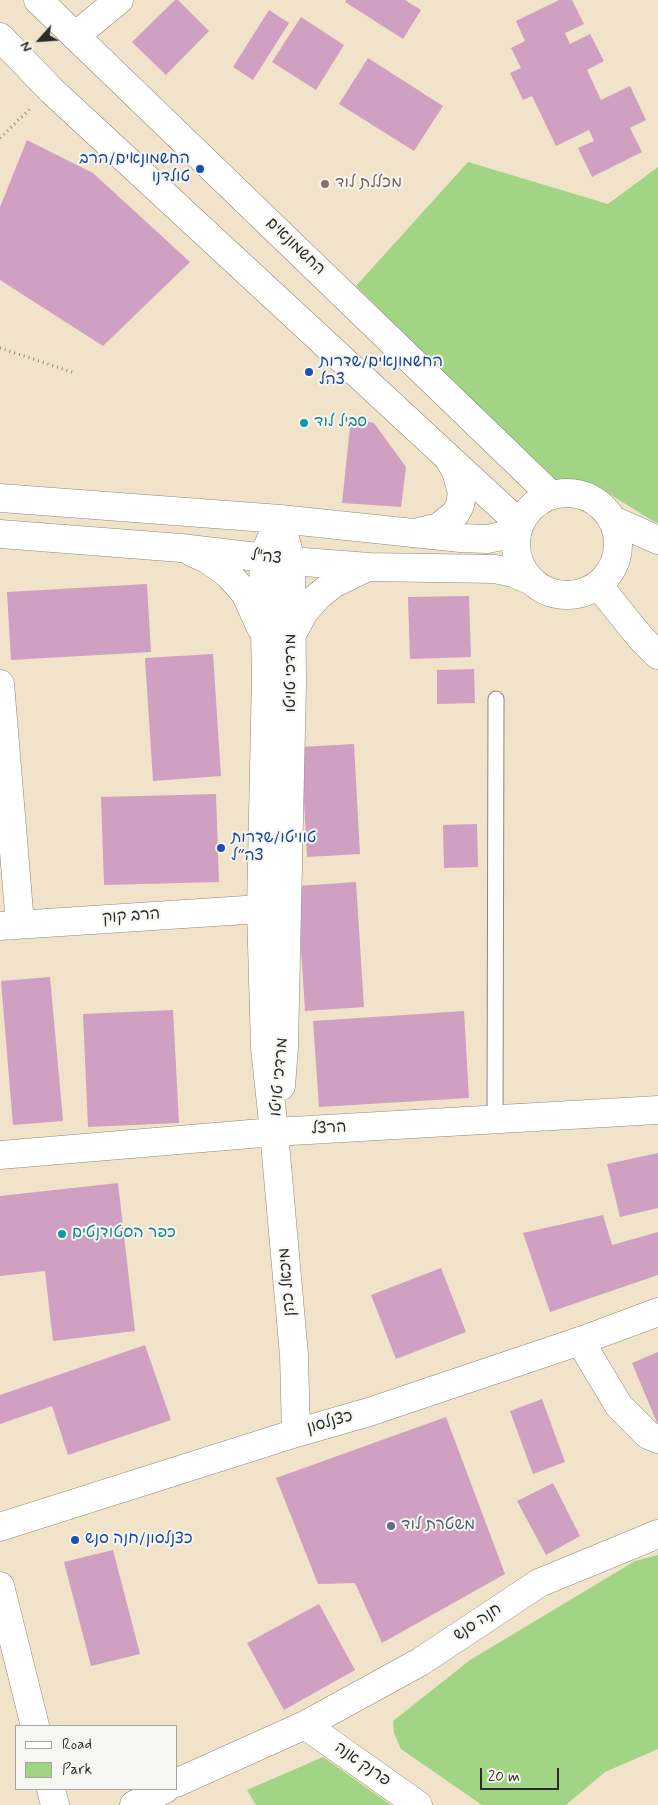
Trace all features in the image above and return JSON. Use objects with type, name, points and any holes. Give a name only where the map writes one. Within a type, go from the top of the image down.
[{"type":"street","name":"החשמונאים","points":[[38,0],[551,495]]},
{"type":"street","points":[[75,36],[119,0]]},
{"type":"street","points":[[0,37],[51,90],[448,458],[518,528]]},
{"type":"street","points":[[414,534],[439,527],[448,521],[460,505],[462,493],[460,482],[448,458]]},
{"type":"street","points":[[566,492],[580,494],[604,508],[613,520],[618,534],[615,562],[608,575],[598,585],[586,592],[571,595],[557,594],[543,589],[532,581],[523,570],[516,544],[518,528],[527,511],[538,501],[551,495],[566,492]]},
{"type":"street","points":[[0,498],[280,520],[461,538],[487,539],[518,528]]},
{"type":"street","name":"מרדכי טויטו","points":[[274,1132],[264,1048],[261,909],[266,641],[264,557],[280,520]]},
{"type":"street","name":"מרדכי טויטו","points":[[274,1132],[281,1094],[284,1047],[292,752],[291,561],[280,520]]},
{"type":"street","points":[[613,520],[658,540]]},
{"type":"street","name":"צה\"ל","points":[[0,534],[180,548],[291,561],[369,567],[495,569],[513,573],[532,581]]},
{"type":"street","points":[[180,548],[207,559],[228,574],[245,593],[266,641]]},
{"type":"street","points":[[292,634],[304,612],[333,584],[369,567]]},
{"type":"street","points":[[598,585],[640,637],[658,655]]},
{"type":"street","points":[[0,684],[10,925]]},
{"type":"street","name":"הרב קוק","points":[[10,925],[261,909]]},
{"type":"street","name":"הרצל","points":[[0,1155],[274,1132],[658,1110]]},
{"type":"street","name":"מיכאל כהן","points":[[274,1132],[294,1355],[296,1433]]},
{"type":"street","name":"כצנלסון","points":[[0,1527],[296,1433],[369,1412],[580,1341],[658,1312]]},
{"type":"street","points":[[580,1341],[619,1406],[648,1435],[658,1439]]},
{"type":"street","name":"חנה סנש","points":[[178,1782],[305,1725],[420,1662],[539,1582],[658,1534]]},
{"type":"street","points":[[0,1586],[35,1725]]},
{"type":"street","name":"פרנק אנה","points":[[305,1725],[418,1805]]},
{"type":"street","points":[[51,1790],[55,1805]]},
{"type":"street","points":[[134,1805],[163,1790]]},
{"type":"lane","points":[[495,1120],[496,699]]},
{"type":"path","points":[[0,138],[51,90]]},
{"type":"path","points":[[0,348],[75,372]]},
{"type":"green space","points":[[468,162],[608,204],[658,167],[658,523],[603,490],[552,484],[356,286]]},
{"type":"green space","points":[[658,1555],[658,1749],[605,1772],[566,1805],[482,1805],[401,1749],[394,1733],[393,1721],[470,1660],[635,1561]]},
{"type":"green space","points":[[323,1757],[391,1805],[256,1805],[247,1790]]},
{"type":"building","points":[[175,0],[178,0],[209,31],[166,75],[132,42]]},
{"type":"building","points":[[346,0],[405,0],[421,10],[403,39],[345,2]]},
{"type":"building","points":[[559,0],[572,0],[584,24],[565,33],[570,44],[590,34],[604,61],[587,70],[601,100],[630,86],[646,120],[630,128],[642,152],[592,177],[578,148],[594,141],[589,130],[556,146],[532,96],[523,100],[510,73],[521,68],[511,48],[525,41],[516,21]]},
{"type":"building","points":[[269,10],[289,23],[253,80],[233,67]]},
{"type":"building","points":[[301,17],[344,45],[316,90],[272,62]]},
{"type":"building","points":[[368,58],[443,106],[414,151],[339,104]]},
{"type":"building","points":[[27,140],[93,173],[190,262],[103,346],[0,280],[0,207]]},
{"type":"building","points":[[351,418],[374,423],[406,467],[401,507],[342,503]]},
{"type":"building","points":[[147,584],[151,652],[11,660],[7,592]]},
{"type":"building","points":[[469,596],[471,657],[410,659],[408,597]]},
{"type":"building","points":[[213,654],[221,776],[153,781],[145,658]]},
{"type":"building","points":[[474,669],[475,703],[437,704],[437,670]]},
{"type":"building","points":[[354,744],[360,854],[307,857],[301,747]]},
{"type":"building","points":[[216,794],[219,882],[104,885],[101,797]]},
{"type":"building","points":[[477,824],[478,867],[444,868],[443,825]]},
{"type":"building","points":[[356,882],[364,1007],[305,1011],[297,886]]},
{"type":"building","points":[[50,977],[63,1121],[13,1125],[1,981]]},
{"type":"building","points":[[173,1010],[179,1123],[88,1127],[83,1014]]},
{"type":"building","points":[[464,1011],[469,1098],[319,1107],[313,1021]]},
{"type":"building","points":[[658,1153],[658,1208],[620,1217],[607,1164]]},
{"type":"building","name":"כפר הסטודנטים","points":[[118,1183],[135,1331],[53,1341],[45,1271],[0,1276],[0,1196]]},
{"type":"building","points":[[603,1215],[612,1245],[658,1232],[658,1275],[550,1312],[523,1233]]},
{"type":"building","points":[[441,1268],[466,1332],[396,1359],[371,1295]]},
{"type":"building","points":[[145,1345],[171,1420],[68,1455],[52,1406],[0,1424],[0,1395]]},
{"type":"building","points":[[658,1352],[658,1425],[632,1363]]},
{"type":"building","points":[[542,1399],[565,1462],[533,1474],[510,1411]]},
{"type":"building","name":"משטרת לוד","points":[[446,1417],[505,1574],[382,1643],[355,1583],[318,1584],[276,1478]]},
{"type":"building","points":[[553,1483],[580,1536],[546,1555],[517,1501]]},
{"type":"building","points":[[113,1550],[140,1654],[91,1666],[64,1562]]},
{"type":"building","points":[[319,1604],[355,1670],[284,1710],[247,1643]]},
{"type":"place","name":"החשמונאים/הרב טולדנו","points":[[200,169]]},
{"type":"place","name":"מכללת לוד","points":[[325,184]]},
{"type":"place","name":"החשמונאים/שדרות צהל","points":[[309,372]]},
{"type":"place","name":"סביל לוד","points":[[304,423]]},
{"type":"place","name":"טוויטו/שדרות צה״ל","points":[[221,848]]},
{"type":"place","name":"כפר הסטודנטים","points":[[62,1234]]},
{"type":"place","name":"משטרת לוד","points":[[391,1526]]},
{"type":"place","name":"כצנלסון/חנה סנש","points":[[75,1540]]}]
